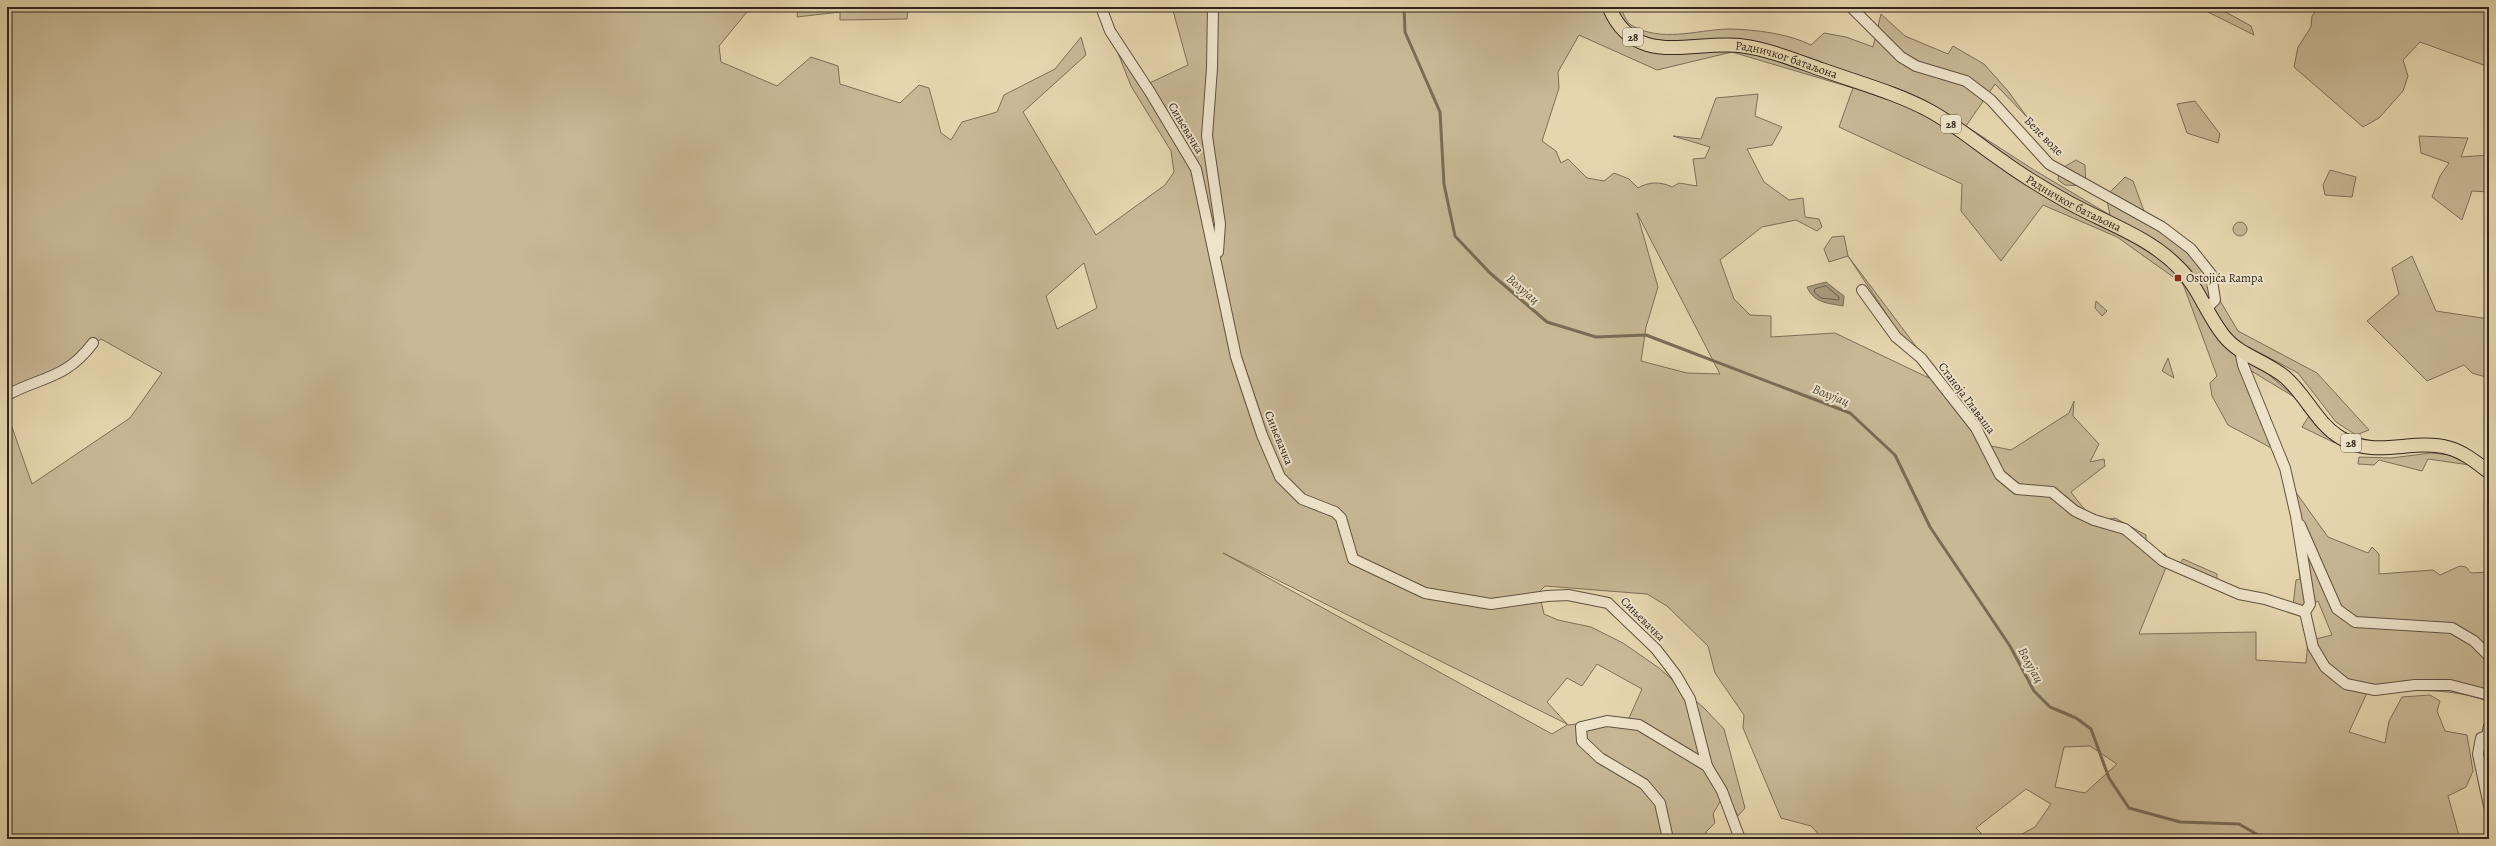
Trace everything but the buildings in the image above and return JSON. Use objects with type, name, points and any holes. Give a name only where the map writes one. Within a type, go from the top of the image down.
[{"type":"main road","name":"Радничког батаљона","points":[[1609,7],[1624,30],[1650,45],[1679,49],[1725,44],[1761,49],[1899,97],[1926,109],[1961,130],[2036,183],[2154,247],[2178,266],[2193,284],[2222,333],[2240,350],[2284,377],[2324,423],[2340,438],[2352,444],[2370,448],[2422,445],[2446,447],[2464,454],[2489,472]]},
{"type":"street","name":"Сињевачка","points":[[1101,7],[1110,31],[1150,92],[1196,169],[1236,357],[1262,436],[1280,477],[1302,499],[1336,512],[1341,518],[1353,559],[1425,593],[1490,604],[1547,596],[1568,595],[1583,596],[1608,603],[1656,649],[1676,675],[1690,700],[1707,766]]},
{"type":"street","points":[[1213,7],[1212,68],[1207,136],[1220,224],[1217,262]]},
{"type":"street","name":"Беле воде","points":[[1851,7],[1901,57],[1916,66],[1966,81],[1991,100],[2049,164],[2162,227],[2191,248],[2208,267],[2214,282],[2215,300],[2207,308]]},
{"type":"street","name":"Станоја Главаша","points":[[1862,290],[1896,337],[1921,358],[1976,428],[2000,475],[2017,489],[2052,492],[2075,511],[2094,520],[2125,528],[2163,561],[2239,594],[2265,599],[2304,612]]},
{"type":"street","points":[[7,395],[52,378],[81,358],[93,343]]},
{"type":"street","points":[[2240,350],[2242,365],[2285,468],[2296,516],[2310,604],[2304,612],[2313,647],[2325,667],[2346,684],[2374,690],[2415,685],[2450,685],[2489,695]]},
{"type":"street","points":[[2296,516],[2337,609],[2355,622],[2452,628],[2474,641],[2489,656]]},
{"type":"street","points":[[1668,839],[1660,803],[1644,784],[1600,758],[1582,741],[1581,727],[1607,721],[1639,725],[1676,745],[1707,766],[1722,791],[1740,839]]},
{"type":"street","points":[[2489,726],[2488,736],[2481,738],[2478,754],[2489,806]]},
{"type":"shaded area","points":[[7,7],[751,7],[719,46],[721,62],[777,86],[811,57],[838,66],[840,84],[900,103],[919,85],[929,88],[941,133],[951,140],[962,122],[997,112],[1004,95],[1055,69],[1081,37],[1086,55],[1023,112],[1096,235],[1165,185],[1174,172],[1171,151],[1131,86],[1118,53],[1141,87],[1188,65],[1172,7],[1620,7],[1629,24],[1642,30],[1654,33],[1679,34],[1728,29],[1749,30],[1782,35],[1811,45],[1824,33],[1846,37],[1873,47],[1881,14],[1905,36],[1948,54],[1953,46],[1984,64],[2008,91],[2027,117],[1995,84],[1966,126],[2034,170],[2110,215],[2106,196],[2125,177],[2133,181],[2144,211],[2207,261],[2219,299],[2238,331],[2317,373],[2369,430],[2356,435],[2336,422],[2298,373],[2249,347],[2231,351],[2267,373],[2296,398],[2248,369],[2277,451],[2228,425],[2212,396],[2210,383],[2217,376],[2183,284],[2117,237],[2043,205],[2001,261],[1961,211],[1962,184],[1839,127],[1853,88],[1732,52],[1657,70],[1579,35],[1558,72],[1559,88],[1542,141],[1556,151],[1561,163],[1568,159],[1587,178],[1604,181],[1614,173],[1629,179],[1638,188],[1646,184],[1654,183],[1672,187],[1679,183],[1697,186],[1693,159],[1705,158],[1710,147],[1673,136],[1701,139],[1716,98],[1758,94],[1755,116],[1782,127],[1772,145],[1747,149],[1764,182],[1789,200],[1803,198],[1805,217],[1819,219],[1822,227],[1817,231],[1796,220],[1762,227],[1720,260],[1734,299],[1750,315],[1771,316],[1771,337],[1835,333],[1929,378],[1848,256],[1991,446],[2011,450],[2069,413],[2074,401],[2073,416],[2099,444],[2090,462],[2104,459],[2105,466],[2071,492],[2089,513],[2101,518],[2115,518],[2146,535],[2146,541],[2157,553],[2165,554],[2169,560],[2139,634],[2256,632],[2256,660],[2306,663],[2308,641],[2332,635],[2318,601],[2305,607],[2293,606],[2296,580],[2300,579],[2294,522],[2282,473],[2328,537],[2368,553],[2372,547],[2379,554],[2379,574],[2433,570],[2440,575],[2460,566],[2466,567],[2471,573],[2489,572],[2489,702],[2475,697],[2445,692],[2397,691],[2367,693],[2349,732],[2385,743],[2389,721],[2402,697],[2430,695],[2440,701],[2437,711],[2445,731],[2467,735],[2473,771],[2466,787],[2448,796],[2460,839],[2013,839],[2035,827],[2051,804],[2026,789],[1976,828],[1987,839],[1823,839],[1811,826],[1781,818],[1743,728],[1744,715],[1715,673],[1708,646],[1667,606],[1647,594],[1545,586],[1539,592],[1544,614],[1558,620],[1591,627],[1623,643],[1659,668],[1705,709],[1724,729],[1745,808],[1738,816],[1712,768],[1698,756],[1721,800],[1713,814],[1715,823],[1706,832],[1707,839],[7,839],[7,413],[32,484],[130,418],[162,373],[101,339],[7,402]],"holes":[[[1637,213],[1720,374],[1687,373],[1641,361],[1646,327],[1658,287]],[[1084,263],[1097,308],[1057,329],[1046,296]],[[1223,553],[1567,724],[1552,734]],[[1597,664],[1642,689],[1629,718],[1568,725],[1547,702],[1567,678],[1582,686]],[[2090,746],[2117,764],[2085,793],[2055,787],[2064,747]]]},
{"type":"shaded area","points":[[798,7],[908,7],[907,19],[840,20],[840,12],[797,17]]},
{"type":"shaded area","points":[[2198,7],[2222,10],[2251,26],[2254,35]]},
{"type":"shaded area","points":[[2319,7],[2489,7],[2489,67],[2420,42],[2403,60],[2408,76],[2403,91],[2379,118],[2363,127],[2294,67],[2298,47],[2311,27],[2312,16]]},
{"type":"shaded area","points":[[2195,101],[2220,134],[2218,143],[2187,133],[2177,104]]},
{"type":"shaded area","points":[[2419,136],[2468,138],[2461,157],[2489,155],[2489,192],[2472,191],[2462,220],[2432,197],[2440,176],[2449,163],[2421,153]]},
{"type":"shaded area","points":[[2076,160],[2085,165],[2086,186],[2065,185],[2058,180],[2059,170]]},
{"type":"shaded area","points":[[2330,170],[2356,177],[2352,197],[2325,195],[2323,185]]},
{"type":"shaded area","points":[[2237,222],[2243,222],[2247,226],[2247,232],[2243,236],[2237,236],[2233,232],[2233,226]]},
{"type":"shaded area","points":[[1844,236],[1848,256],[1829,262],[1824,249],[1832,237]]},
{"type":"shaded area","points":[[2412,256],[2436,311],[2489,319],[2489,378],[2472,373],[2464,365],[2427,381],[2367,321],[2399,294],[2392,268]]},
{"type":"shaded area","points":[[2096,301],[2107,311],[2102,316],[2095,308]]},
{"type":"shaded area","points":[[2168,358],[2174,378],[2162,371]]},
{"type":"shaded area","points":[[2309,416],[2335,443],[2302,427]]},
{"type":"shaded area","points":[[2431,453],[2450,455],[2470,465],[2428,459],[2422,471],[2379,460],[2374,465],[2358,464],[2359,457],[2391,458]]},
{"type":"shaded area","points":[[2183,559],[2217,574],[2217,582],[2179,565]]},
{"type":"water","points":[[1826,282],[1844,296],[1843,306],[1826,303],[1817,299],[1807,287]]},
{"type":"waterway","name":"Волујац","points":[[1404,7],[1405,32],[1440,112],[1444,184],[1455,236],[1490,273],[1547,322],[1596,337],[1646,335],[1850,413],[1895,455],[1930,527],[2010,646],[2034,691],[2050,707],[2076,718],[2091,729],[2109,778],[2129,808],[2180,822],[2239,824],[2265,839]]},
{"type":"place","name":"Ostojića Rampa","points":[[2178,278]]}]
